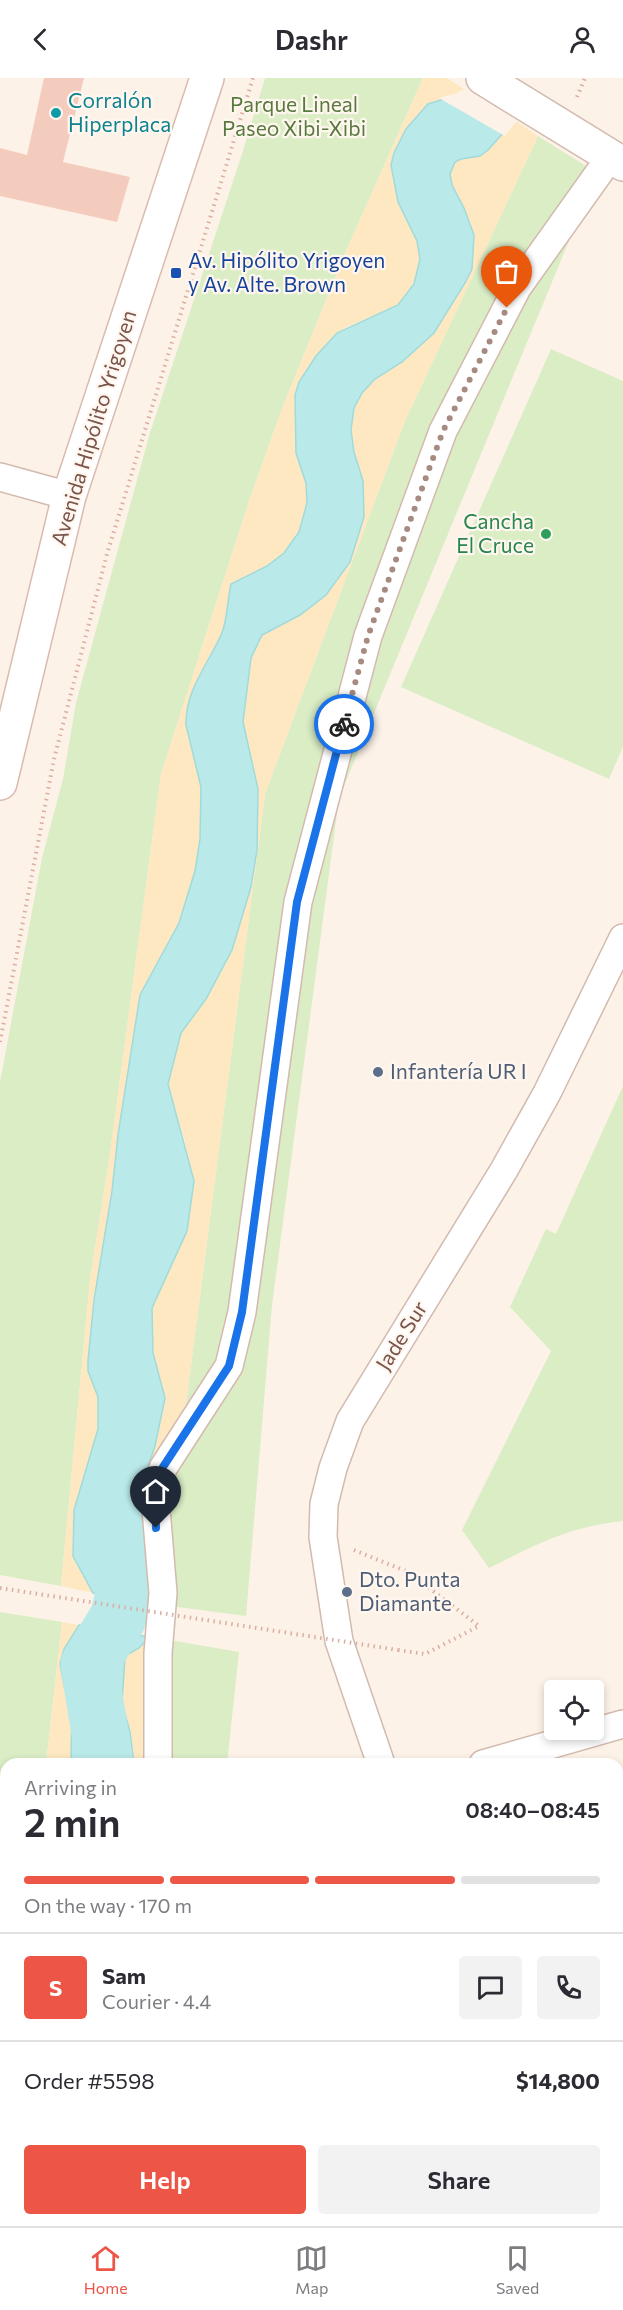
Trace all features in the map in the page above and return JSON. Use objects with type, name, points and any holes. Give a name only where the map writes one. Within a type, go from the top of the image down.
[{"type":"main road","name":"Avenida Hipólito Yrigoyen","points":[[0,783],[69,496],[207,78]]},
{"type":"main road","points":[[483,78],[617,160]]},
{"type":"street","points":[[158,1758],[158,1653],[163,1593],[155,1497],[163,1467],[229,1366],[242,1312],[297,902],[368,636],[443,431],[518,288],[617,160]]},
{"type":"street","points":[[0,477],[69,496]]},
{"type":"street","name":"Jade Sur","points":[[379,1758],[339,1641],[323,1537],[324,1504],[333,1468],[350,1421],[504,1170],[551,1084],[623,938]]},
{"type":"street","points":[[504,1758],[623,1724]]},
{"type":"path","points":[[0,1042],[54,759],[89,622],[107,554],[253,78]]},
{"type":"path","points":[[0,1588],[425,1654],[479,1626],[408,1572],[323,1537]]},
{"type":"green space","name":"Parque Lineal Paseo Xibi-Xibi","points":[[265,78],[423,78],[346,251],[283,406],[249,501],[161,774],[109,1161],[90,1279],[61,1586],[0,1575],[0,1082],[42,858],[63,779],[76,703],[149,436]]},
{"type":"green space","points":[[538,136],[597,173],[339,798],[272,1305],[246,1616],[162,1605],[168,1543],[265,794],[405,421]]},
{"type":"green space","name":"Cancha El Cruce","points":[[551,349],[623,381],[623,747],[609,779],[401,687]]},
{"type":"green space","points":[[623,1086],[623,1521],[569,1532],[489,1568],[462,1530],[551,1351],[510,1307],[546,1229],[556,1234]]},
{"type":"green space","points":[[0,1612],[62,1622],[47,1758],[0,1758]]},
{"type":"green space","points":[[164,1639],[239,1652],[228,1758],[150,1758]]},
{"type":"sand","points":[[423,78],[447,78],[467,91],[391,165],[398,202],[417,241],[420,259],[414,284],[398,305],[345,328],[296,453],[306,483],[307,503],[299,532],[284,553],[267,566],[231,585],[223,629],[189,701],[186,725],[201,787],[200,839],[195,871],[179,923],[140,995],[94,1300],[88,1371],[98,1397],[98,1429],[74,1510],[73,1556],[93,1593],[61,1586],[90,1279],[109,1161],[161,774],[249,501],[283,406],[346,251]]},
{"type":"sand","points":[[514,120],[538,136],[405,421],[265,794],[168,1543],[152,1603],[139,1492],[155,1446],[165,1398],[153,1353],[152,1308],[187,1231],[185,1142],[168,1084],[181,1033],[206,999],[251,887],[257,850],[258,789],[243,722],[251,658],[262,635],[300,615],[350,562],[363,481],[354,452],[351,430],[353,408],[362,393],[375,379],[402,362],[434,333],[465,283],[474,235],[452,185],[450,174],[455,162],[470,158]]},
{"type":"sand","points":[[62,1622],[79,1625],[64,1649],[65,1690],[72,1704],[71,1758],[47,1758]]},
{"type":"sand","points":[[150,1637],[149,1758],[133,1758],[130,1732],[122,1703],[125,1655],[139,1648]]},
{"type":"water","points":[[444,99],[505,131],[480,156],[455,162],[450,174],[452,185],[474,235],[472,269],[465,283],[434,333],[402,362],[375,379],[362,393],[354,408],[351,430],[354,452],[363,481],[364,517],[350,562],[326,595],[300,615],[262,635],[251,658],[243,722],[258,789],[257,850],[251,887],[232,950],[206,999],[181,1033],[168,1084],[194,1181],[187,1231],[152,1308],[153,1353],[165,1398],[155,1446],[139,1492],[154,1585],[152,1603],[93,1593],[73,1556],[74,1510],[98,1429],[98,1397],[88,1371],[94,1300],[140,995],[179,923],[195,871],[200,839],[201,787],[186,725],[189,701],[223,629],[231,584],[267,566],[284,553],[299,532],[307,503],[306,483],[296,453],[295,395],[299,382],[316,356],[337,333],[398,305],[414,284],[420,259],[417,241],[398,202],[391,165],[394,153],[406,129],[428,104]]},
{"type":"water","points":[[79,1625],[150,1637],[139,1648],[125,1656],[122,1703],[130,1732],[133,1758],[71,1758],[72,1704],[65,1690],[60,1664],[64,1649]]},
{"type":"pier","points":[[466,88],[516,119],[505,136],[439,98]]},
{"type":"building","points":[[44,78],[84,78],[63,162],[130,177],[117,222],[0,196],[0,148],[27,155]]},
{"type":"waterway","points":[[104,1758],[89,1665],[118,1618],[126,1587],[115,1520]]},
{"type":"way so far","points":[[344,724],[368,636],[443,431],[507,308]]},
{"type":"place","name":"Corralón Hiperplaca","points":[[56,113]]},
{"type":"place","name":"Av. Hipólito Yrigoyen y Av. Alte. Brown","points":[[176,273]]},
{"type":"place","name":"Cancha El Cruce","points":[[546,534]]},
{"type":"place","name":"Infantería UR I","points":[[378,1072]]},
{"type":"place","name":"Dto. Punta Diamante","points":[[347,1592]]},
{"type":"route","points":[[156,1528],[155,1497],[163,1467],[229,1366],[242,1312],[297,902],[344,724]]}]
